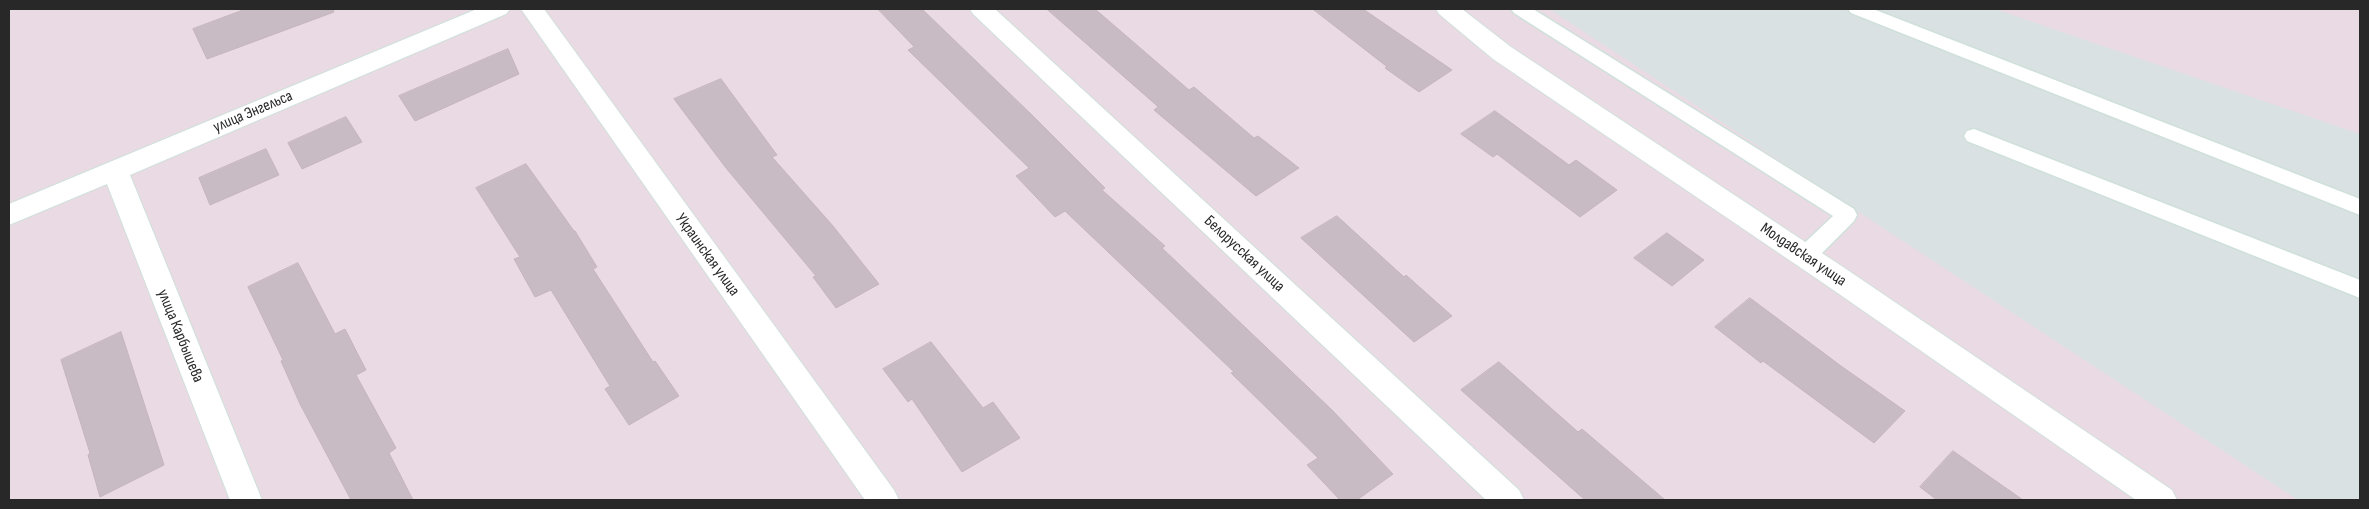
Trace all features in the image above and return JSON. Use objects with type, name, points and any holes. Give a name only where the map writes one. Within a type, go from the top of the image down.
[{"type":"street","name":"улица Энгельса","points":[[9,215],[498,9]]},
{"type":"street","name":"Украинская улица","points":[[532,9],[883,500]]},
{"type":"street","name":"Белорусская улица","points":[[981,9],[1508,500]]},
{"type":"street","name":"Молдавская улица","points":[[1447,9],[1502,53],[1805,256],[2161,500]]},
{"type":"street","name":"улица Карбышева","points":[[115,171],[246,500]]},
{"type":"lane","points":[[1520,9],[1847,215],[1805,256]]},
{"type":"lane","points":[[1857,9],[2360,207]]},
{"type":"lane","points":[[1974,136],[2360,289]]},
{"type":"shaded area","points":[[1549,9],[1995,9],[2360,134],[2360,500],[2298,500]]},
{"type":"building","points":[[246,9],[333,9],[334,12],[207,59],[193,29]]},
{"type":"building","points":[[878,9],[922,9],[1105,188],[1102,190],[1165,246],[1162,248],[1332,410],[1393,474],[1357,500],[1340,500],[1307,465],[1318,458],[1231,373],[1234,372],[1065,211],[1055,217],[1016,176],[1029,168],[908,50],[914,47]]},
{"type":"building","points":[[1047,9],[1095,9],[1189,90],[1194,87],[1254,138],[1258,136],[1299,168],[1256,196],[1154,110],[1158,107]]},
{"type":"building","points":[[1313,9],[1363,9],[1452,70],[1419,92],[1385,68],[1387,67]]},
{"type":"building","points":[[508,49],[519,74],[415,121],[399,96]]},
{"type":"building","points":[[721,79],[777,155],[772,157],[833,226],[879,284],[836,308],[813,277],[816,276],[726,168],[674,99]]},
{"type":"building","points":[[1495,111],[1569,165],[1576,160],[1617,190],[1580,217],[1497,154],[1493,157],[1461,134]]},
{"type":"building","points":[[346,117],[362,142],[302,169],[288,143]]},
{"type":"building","points":[[266,149],[279,175],[210,205],[199,178]]},
{"type":"building","points":[[526,164],[575,231],[597,267],[593,269],[653,362],[655,361],[679,396],[629,425],[605,389],[610,386],[551,290],[535,297],[514,259],[520,257],[476,188]]},
{"type":"building","points":[[1337,216],[1404,277],[1406,275],[1452,316],[1414,342],[1301,238]]},
{"type":"building","points":[[1667,233],[1704,260],[1672,286],[1634,258]]},
{"type":"building","points":[[298,263],[335,334],[345,329],[366,370],[356,375],[396,448],[389,453],[413,500],[351,500],[300,404],[281,361],[283,360],[248,287]]},
{"type":"building","points":[[1750,298],[1905,411],[1874,443],[1763,361],[1761,363],[1715,327]]},
{"type":"building","points":[[121,332],[164,465],[100,497],[88,455],[90,453],[61,360]]},
{"type":"building","points":[[931,342],[983,408],[993,402],[1020,438],[962,472],[912,399],[908,402],[883,369]]},
{"type":"building","points":[[1499,362],[1578,432],[1582,429],[1665,500],[1585,500],[1461,390]]},
{"type":"building","points":[[1953,451],[2023,500],[1937,500],[1920,487]]}]
